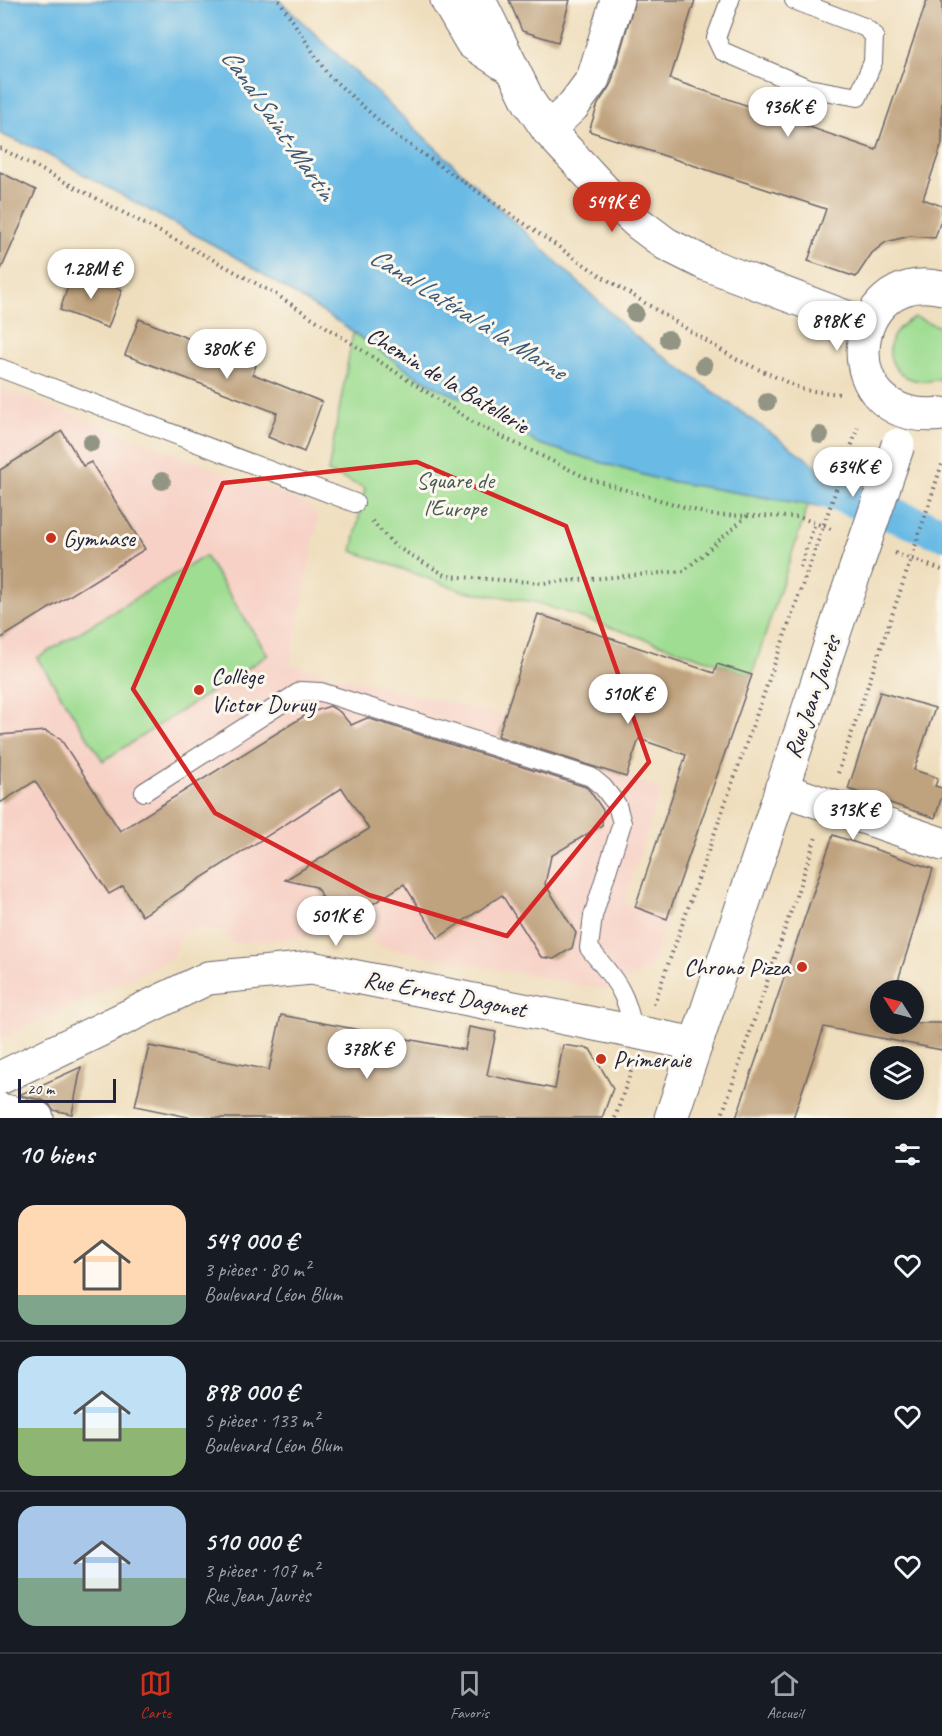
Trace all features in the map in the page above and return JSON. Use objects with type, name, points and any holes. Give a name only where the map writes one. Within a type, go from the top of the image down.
[{"type":"main road","points":[[447,0],[472,44],[513,70]]},
{"type":"main road","points":[[479,0],[529,102],[548,130],[612,199],[666,243],[706,264],[867,325]]},
{"type":"main road","points":[[548,130],[573,106],[593,78],[617,0]]},
{"type":"main road","points":[[942,288],[932,285],[912,287],[893,294],[878,308],[867,325],[862,346],[864,368],[873,388],[888,403],[908,413],[925,416],[942,414]]},
{"type":"main road","name":"Rue Jean Jaurès","points":[[671,1118],[908,413]]},
{"type":"main road","points":[[781,789],[942,844]]},
{"type":"main road","name":"Rue Ernest Dagonet","points":[[0,1078],[208,978],[311,968],[696,1044]]},
{"type":"main road","points":[[0,1110],[37,1118]]},
{"type":"lane","points":[[730,0],[716,38],[722,51],[808,88],[858,97],[873,62],[874,35],[864,27],[794,0]]},
{"type":"lane","points":[[0,368],[355,503]]},
{"type":"lane","points":[[144,792],[301,691],[321,692],[591,777],[603,787],[617,805],[622,823],[593,916],[590,948],[618,985],[630,1009],[638,1033]]},
{"type":"path","points":[[279,0],[328,75],[395,135],[598,274],[734,358],[804,390],[844,395]]},
{"type":"path","name":"Chemin de la Batellerie","points":[[0,148],[277,295],[476,424],[589,479],[711,515],[798,517],[837,531]]},
{"type":"path","points":[[615,1118],[638,1033],[816,547],[858,427],[856,417]]},
{"type":"path","points":[[721,1118],[942,464]]},
{"type":"path","points":[[355,503],[395,546],[447,576],[543,584],[684,571],[747,515]]},
{"type":"path","points":[[800,567],[815,523]]},
{"type":"path","points":[[889,550],[942,570]]},
{"type":"highlighted area","points":[[417,462],[566,526],[649,762],[507,936],[369,895],[215,813],[133,689],[223,483]]},
{"type":"shaded area","name":"Collège Victor Duruy","points":[[0,387],[307,504],[318,518],[290,665],[505,716],[498,735],[661,788],[624,903],[667,919],[651,968],[608,990],[373,945],[370,906],[340,925],[314,937],[232,943],[219,930],[198,927],[192,931],[184,931],[172,958],[0,1040]]},
{"type":"green space","points":[[915,317],[942,328],[942,378],[925,381],[910,379],[899,372],[892,362],[890,350],[892,338],[901,327]]},
{"type":"green space","name":"Square de l'Europe","points":[[353,333],[415,375],[442,390],[493,410],[536,443],[657,479],[808,505],[752,675],[535,602],[463,591],[352,551],[365,488],[328,472]]},
{"type":"green space","points":[[205,556],[268,655],[103,761],[37,658]]},
{"type":"water","name":"Canal Saint-Martin","points":[[0,0],[279,0],[634,335],[832,477],[823,507],[657,479],[536,443],[493,410],[442,390],[415,375],[337,321],[232,255],[37,149],[0,134]]},
{"type":"water","points":[[926,510],[941,515],[942,545],[917,539]]},
{"type":"building","points":[[509,0],[570,0],[558,42],[522,31]]},
{"type":"building","points":[[635,0],[695,0],[670,79],[876,150],[927,0],[942,0],[942,144],[923,199],[942,206],[942,217],[935,238],[910,236],[886,242],[872,253],[856,277],[808,261],[826,209],[589,131],[598,104],[611,84]]},
{"type":"building","points":[[0,172],[36,190],[0,272]]},
{"type":"building","points":[[73,271],[122,290],[108,328],[60,310]]},
{"type":"building","points":[[139,319],[256,365],[253,374],[322,402],[304,452],[268,437],[277,413],[125,355]]},
{"type":"building","points":[[62,431],[83,466],[91,462],[145,549],[0,639],[0,470]]},
{"type":"building","points":[[538,614],[714,673],[717,664],[752,675],[667,919],[635,907],[686,755],[639,739],[626,777],[498,736]]},
{"type":"building","points":[[880,692],[935,708],[914,770],[938,778],[935,786],[942,788],[942,796],[935,818],[848,789]]},
{"type":"building","points":[[330,706],[340,712],[351,725],[367,718],[586,787],[590,791],[603,810],[602,825],[551,856],[545,884],[576,933],[572,948],[554,959],[541,957],[502,895],[438,938],[404,884],[340,925],[316,887],[285,880],[369,829],[342,788],[142,916],[123,886],[109,894],[35,781],[0,803],[0,735],[45,731],[60,738],[120,831],[309,713]]},
{"type":"building","points":[[833,835],[933,869],[898,980],[870,980],[870,1034],[924,1034],[924,1023],[942,1023],[942,1050],[824,1027],[793,1118],[736,1118]]},
{"type":"building","points":[[281,1015],[465,1050],[469,1027],[496,1032],[487,1075],[555,1089],[563,1045],[590,1049],[613,1088],[602,1118],[193,1118],[135,1106],[149,1046],[269,1070]]},
{"type":"building","points":[[81,1067],[72,1114],[53,1110],[42,1100],[19,1095]]},
{"type":"waterway","name":"Canal Latéral à la Marne","points":[[784,475],[942,533]]},
{"type":"place","name":"Gymnase","points":[[51,538]]},
{"type":"place","name":"Collège Victor Duruy","points":[[199,690]]},
{"type":"place","name":"Chrono Pizza","points":[[802,967]]},
{"type":"place","name":"Primeraie","points":[[601,1059]]}]
